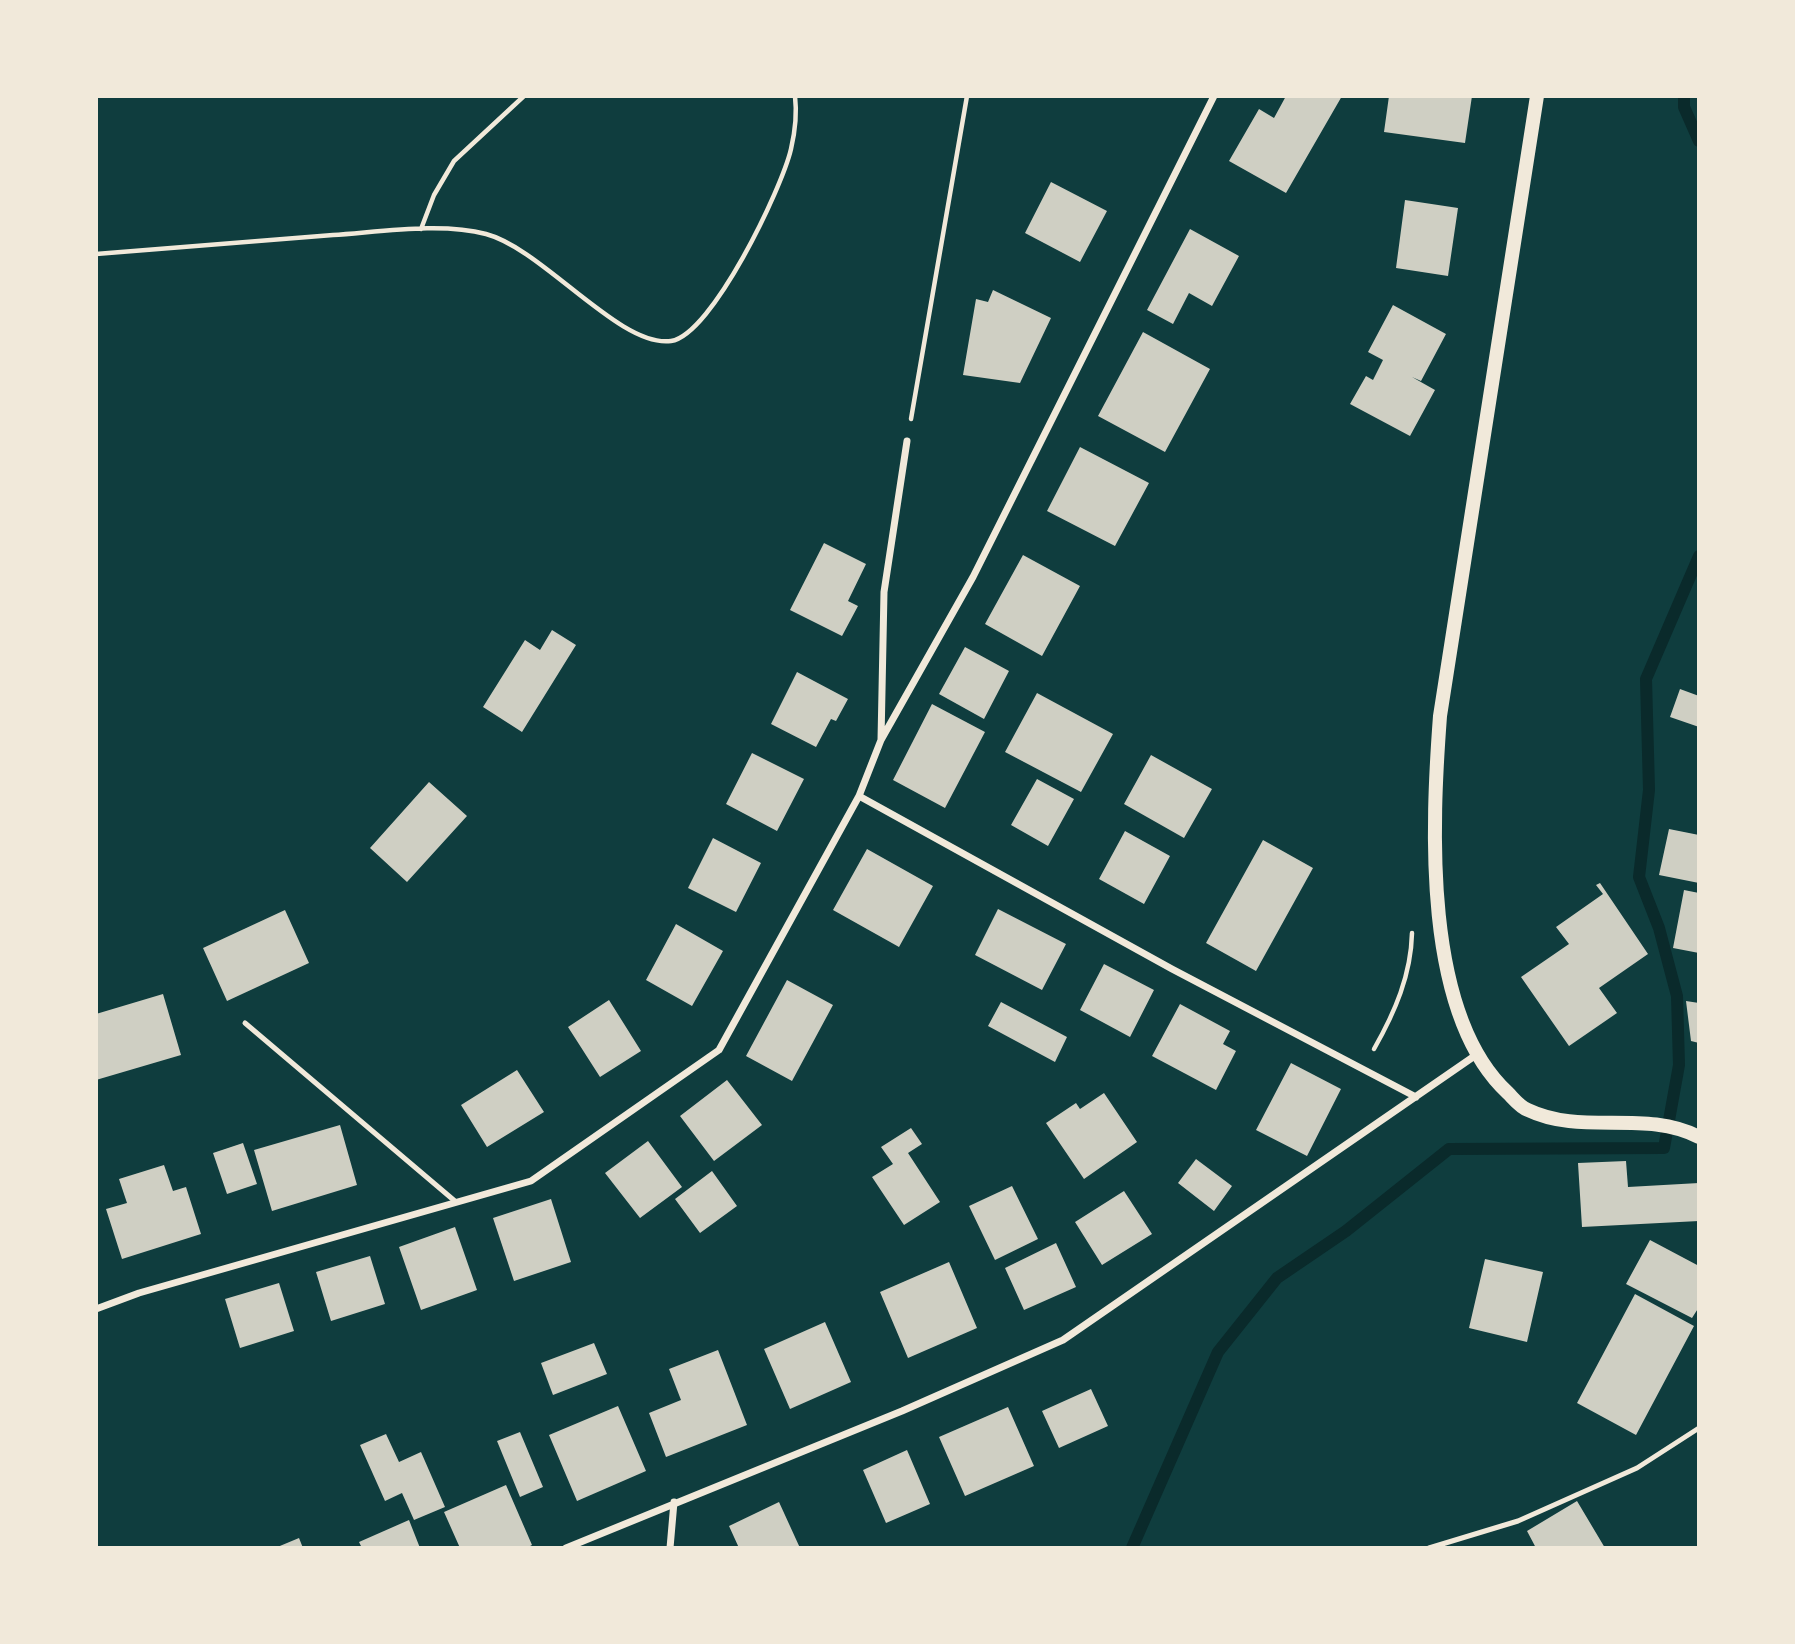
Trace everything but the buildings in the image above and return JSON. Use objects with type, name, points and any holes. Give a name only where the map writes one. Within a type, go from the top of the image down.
[{"type":"main road","points":[[1537,96],[1440,716],[1434,795],[1436,886],[1441,938],[1457,1006],[1476,1055],[1497,1083],[1526,1110],[1562,1122],[1649,1122],[1683,1129],[1699,1137]]},
{"type":"street","points":[[96,1310],[139,1293],[531,1181],[719,1050],[859,796],[881,740],[972,577],[1214,96]]},
{"type":"street","points":[[881,740],[884,592],[907,441]]},
{"type":"street","points":[[859,796],[1172,969],[1416,1097]]},
{"type":"street","points":[[566,1548],[902,1411],[1063,1340],[1476,1055]]},
{"type":"street","points":[[670,1548],[674,1502]]},
{"type":"lane","points":[[244,1023],[456,1202]]},
{"type":"lane","points":[[1429,1548],[1518,1521],[1637,1468],[1699,1428]]},
{"type":"path","points":[[421,229],[434,195],[454,161],[524,96]]},
{"type":"path","points":[[96,254],[421,229],[487,234],[545,265],[604,314],[631,331],[659,341],[673,341],[686,335],[701,320],[746,255],[791,150],[797,110],[795,96]]},
{"type":"path","points":[[907,441],[967,96]]},
{"type":"path","points":[[1363,1068],[1402,993],[1411,955],[1412,929]]},
{"type":"waterway","points":[[1684,96],[1684,107],[1699,141]]},
{"type":"waterway","points":[[1132,1548],[1218,1352],[1277,1278],[1346,1231],[1449,1149],[1664,1148],[1679,1065],[1677,996],[1659,928],[1639,877],[1649,790],[1646,679],[1699,556]]}]
